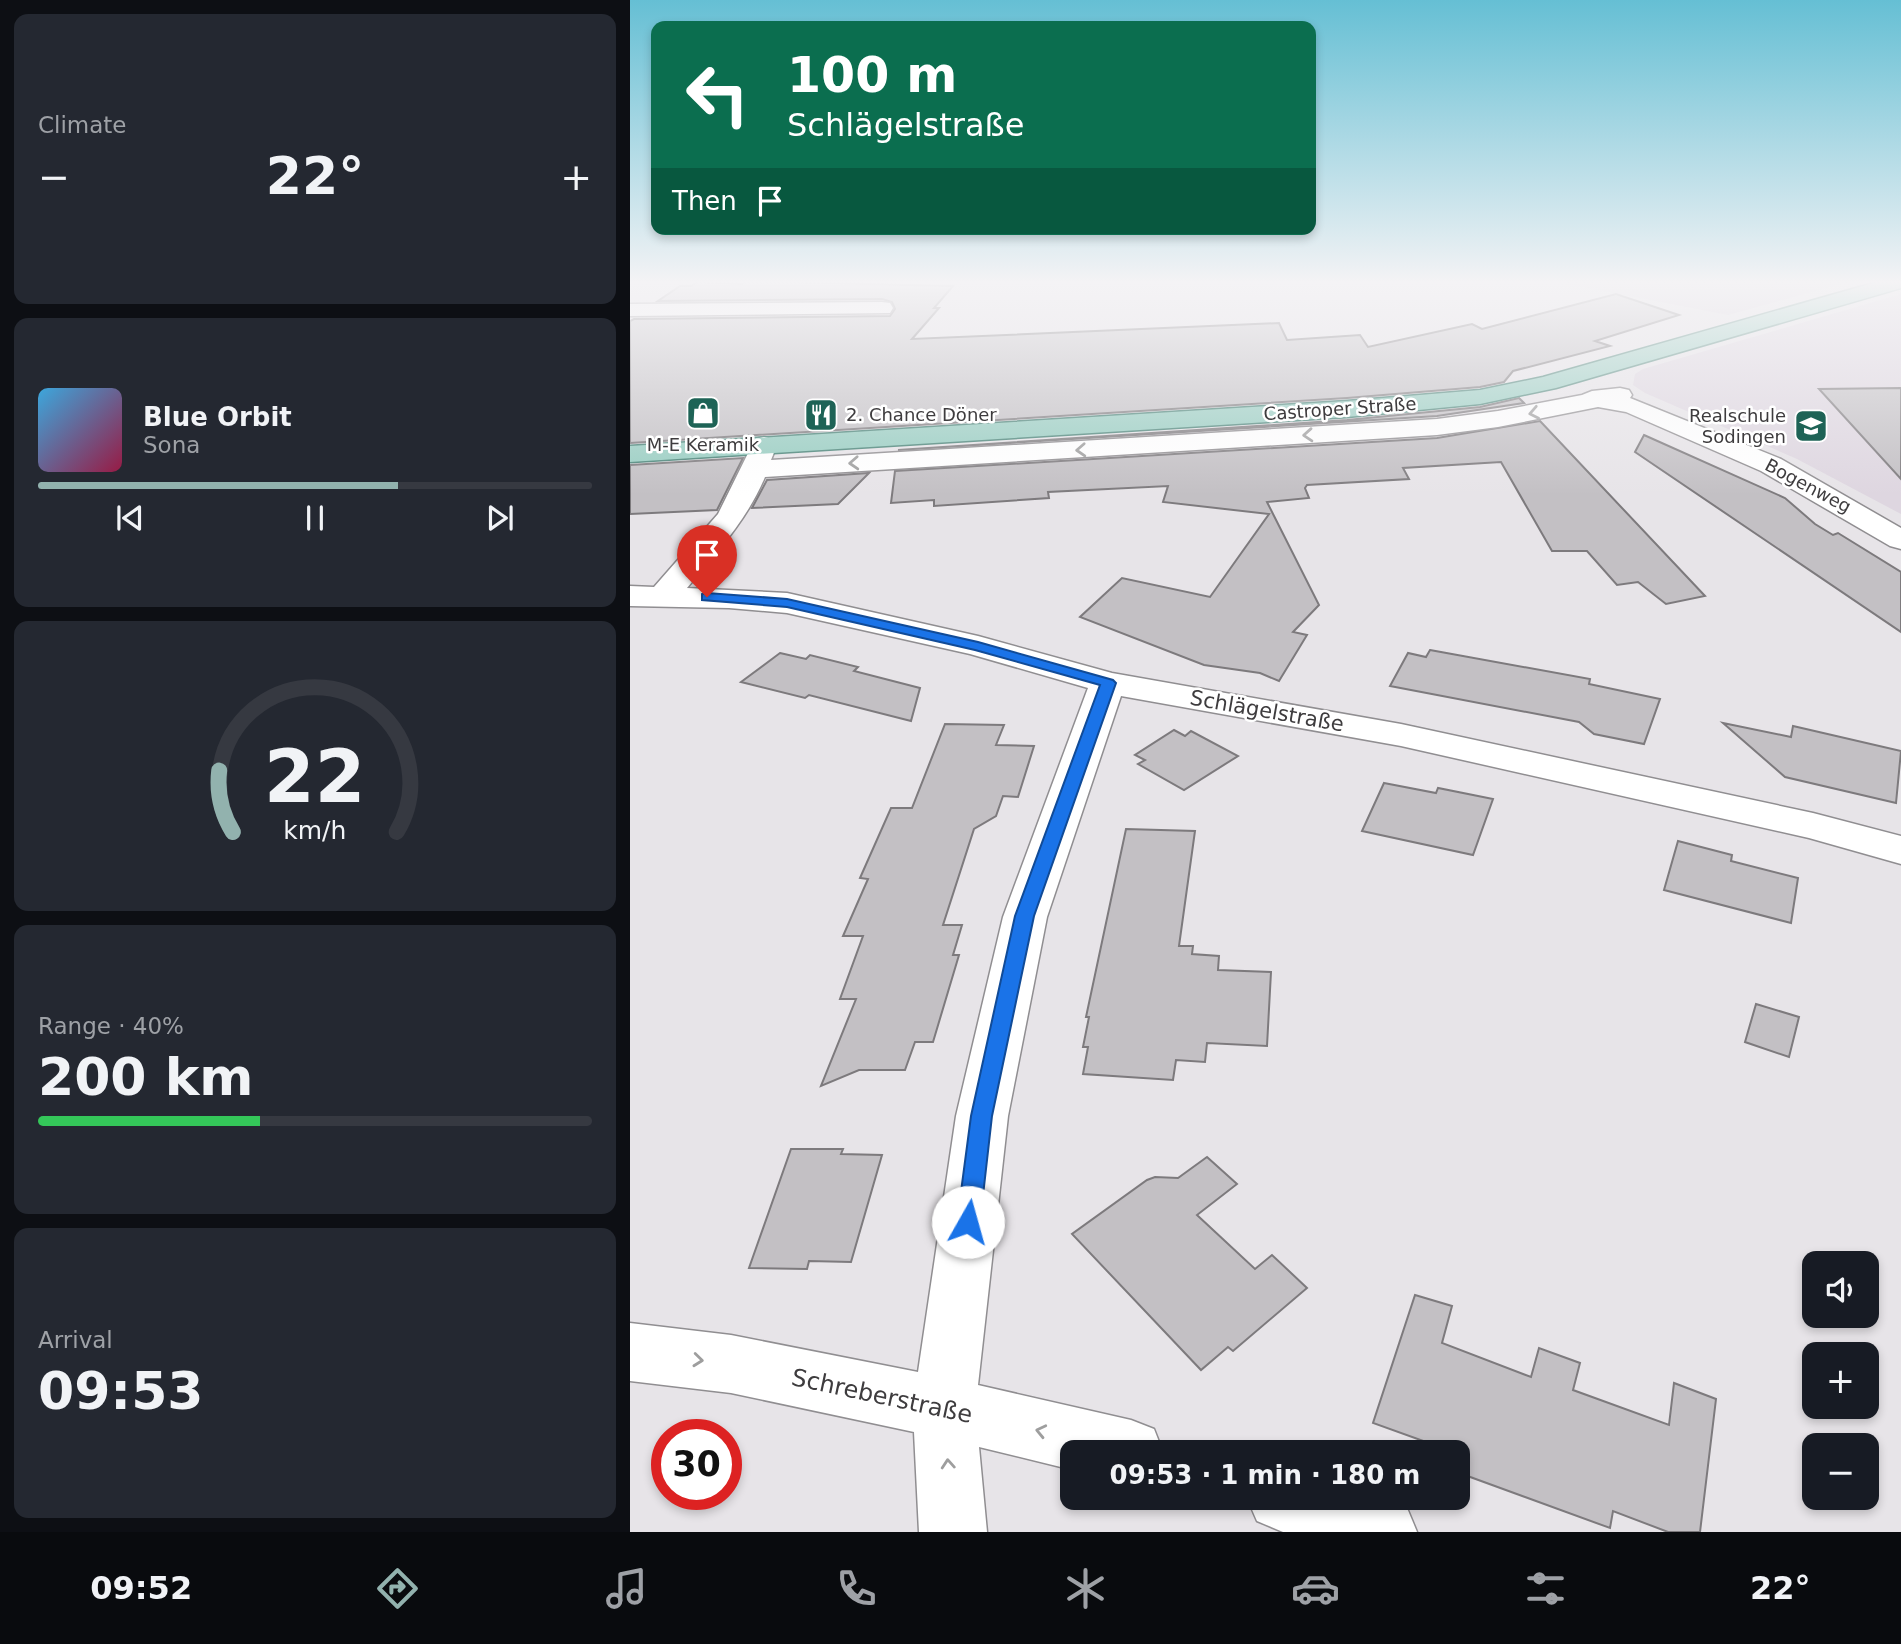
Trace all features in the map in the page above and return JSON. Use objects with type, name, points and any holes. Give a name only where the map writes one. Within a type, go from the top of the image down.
[{"type":"main road","name":"Castroper Straße","points":[[630,454],[759,457],[1433,403],[1480,397],[1547,383],[1656,351]]},
{"type":"street","name":"Bogenweg","points":[[1590,371],[1618,400]]},
{"type":"street","name":"Bogenweg","points":[[1547,383],[1618,400],[1771,465],[1901,540]]},
{"type":"street","name":"Castroper Straße","points":[[759,457],[1437,427],[1618,400]]},
{"type":"street","points":[[663,596],[729,520],[740,503],[759,457]]},
{"type":"street","name":"Schlägelstraße","points":[[630,596],[787,603],[978,646],[1108,683],[1415,738],[1813,827],[1901,850]]},
{"type":"street","points":[[953,1532],[944,1408],[982,1116],[1025,916],[1108,683]]},
{"type":"street","name":"Schreberstraße","points":[[630,1352],[732,1364],[944,1408],[1080,1440]]},
{"type":"street","points":[[1316,1510],[1383,1532]]},
{"type":"shaded area","name":"Realschule Sodingen","points":[[1703,351],[1901,351],[1901,514],[1797,459],[1645,393],[1633,385],[1635,374],[1643,369]]},
{"type":"building","points":[[630,351],[1589,351],[1513,371],[1504,382],[1480,387],[1347,398],[630,443]]},
{"type":"building","points":[[1901,388],[1901,479],[1819,389]]},
{"type":"building","points":[[1519,398],[1524,403],[1437,416],[898,450],[1347,420],[1480,407]]},
{"type":"building","points":[[1540,421],[1705,596],[1666,604],[1638,582],[1617,585],[1587,551],[1552,551],[1501,462],[1403,468],[1409,479],[1307,485],[1305,488],[1309,498],[1267,502],[1319,605],[1293,632],[1307,635],[1279,681],[1260,673],[1204,665],[1080,617],[1122,578],[1210,597],[1269,514],[1163,502],[1168,486],[1048,492],[1049,498],[934,506],[934,500],[891,503],[895,471],[1437,438]]},
{"type":"building","points":[[1644,435],[1785,498],[1815,524],[1833,535],[1838,533],[1901,572],[1901,632],[1635,452]]},
{"type":"building","points":[[743,458],[717,510],[630,514],[630,465]]},
{"type":"building","points":[[869,473],[838,504],[752,508],[767,480]]},
{"type":"building","points":[[1430,650],[1590,679],[1589,684],[1660,699],[1644,744],[1594,734],[1579,722],[1390,686],[1408,653],[1426,657]]},
{"type":"building","points":[[780,653],[806,659],[810,655],[858,667],[854,671],[920,688],[911,721],[809,695],[805,698],[741,682]]},
{"type":"building","points":[[1723,723],[1791,737],[1793,726],[1901,751],[1896,803],[1785,777]]},
{"type":"building","points":[[945,724],[1004,725],[996,745],[1034,746],[1018,797],[1003,796],[996,816],[974,829],[943,925],[962,925],[953,955],[959,955],[933,1042],[915,1042],[905,1070],[859,1070],[821,1086],[856,999],[840,999],[863,936],[843,936],[868,879],[860,878],[891,808],[912,808]]},
{"type":"building","points":[[1174,730],[1185,736],[1191,731],[1238,756],[1184,790],[1138,764],[1145,760],[1135,755]]},
{"type":"building","points":[[1384,783],[1436,793],[1438,788],[1493,799],[1473,855],[1362,831]]},
{"type":"building","points":[[1126,829],[1195,831],[1179,946],[1193,946],[1192,954],[1219,956],[1218,970],[1271,972],[1267,1046],[1207,1043],[1205,1062],[1176,1060],[1173,1080],[1083,1074],[1088,1047],[1083,1047],[1089,1017],[1086,1017]]},
{"type":"building","points":[[1678,841],[1732,855],[1731,861],[1798,878],[1791,923],[1664,890]]},
{"type":"building","points":[[1756,1004],[1799,1017],[1789,1057],[1745,1042]]},
{"type":"building","points":[[791,1149],[843,1149],[841,1154],[882,1155],[851,1262],[809,1261],[807,1269],[749,1268]]},
{"type":"building","points":[[1207,1157],[1237,1184],[1197,1215],[1255,1269],[1272,1255],[1307,1288],[1233,1351],[1228,1347],[1201,1370],[1072,1234],[1147,1180],[1155,1177],[1178,1178]]},
{"type":"building","points":[[1415,1295],[1452,1306],[1442,1343],[1531,1377],[1539,1348],[1580,1363],[1573,1390],[1669,1425],[1674,1383],[1716,1399],[1700,1532],[1668,1532],[1613,1511],[1610,1528],[1470,1477],[1470,1440],[1420,1440],[1373,1423]]},
{"type":"place","name":"M-E Keramik","points":[[703,413]]},
{"type":"place","name":"2. Chance Döner","points":[[821,415]]},
{"type":"place","name":"Realschule Sodingen","points":[[1811,426]]},
{"type":"route","points":[[707,597],[787,603],[978,646],[1108,683],[1025,916],[982,1116],[968,1222]]}]
